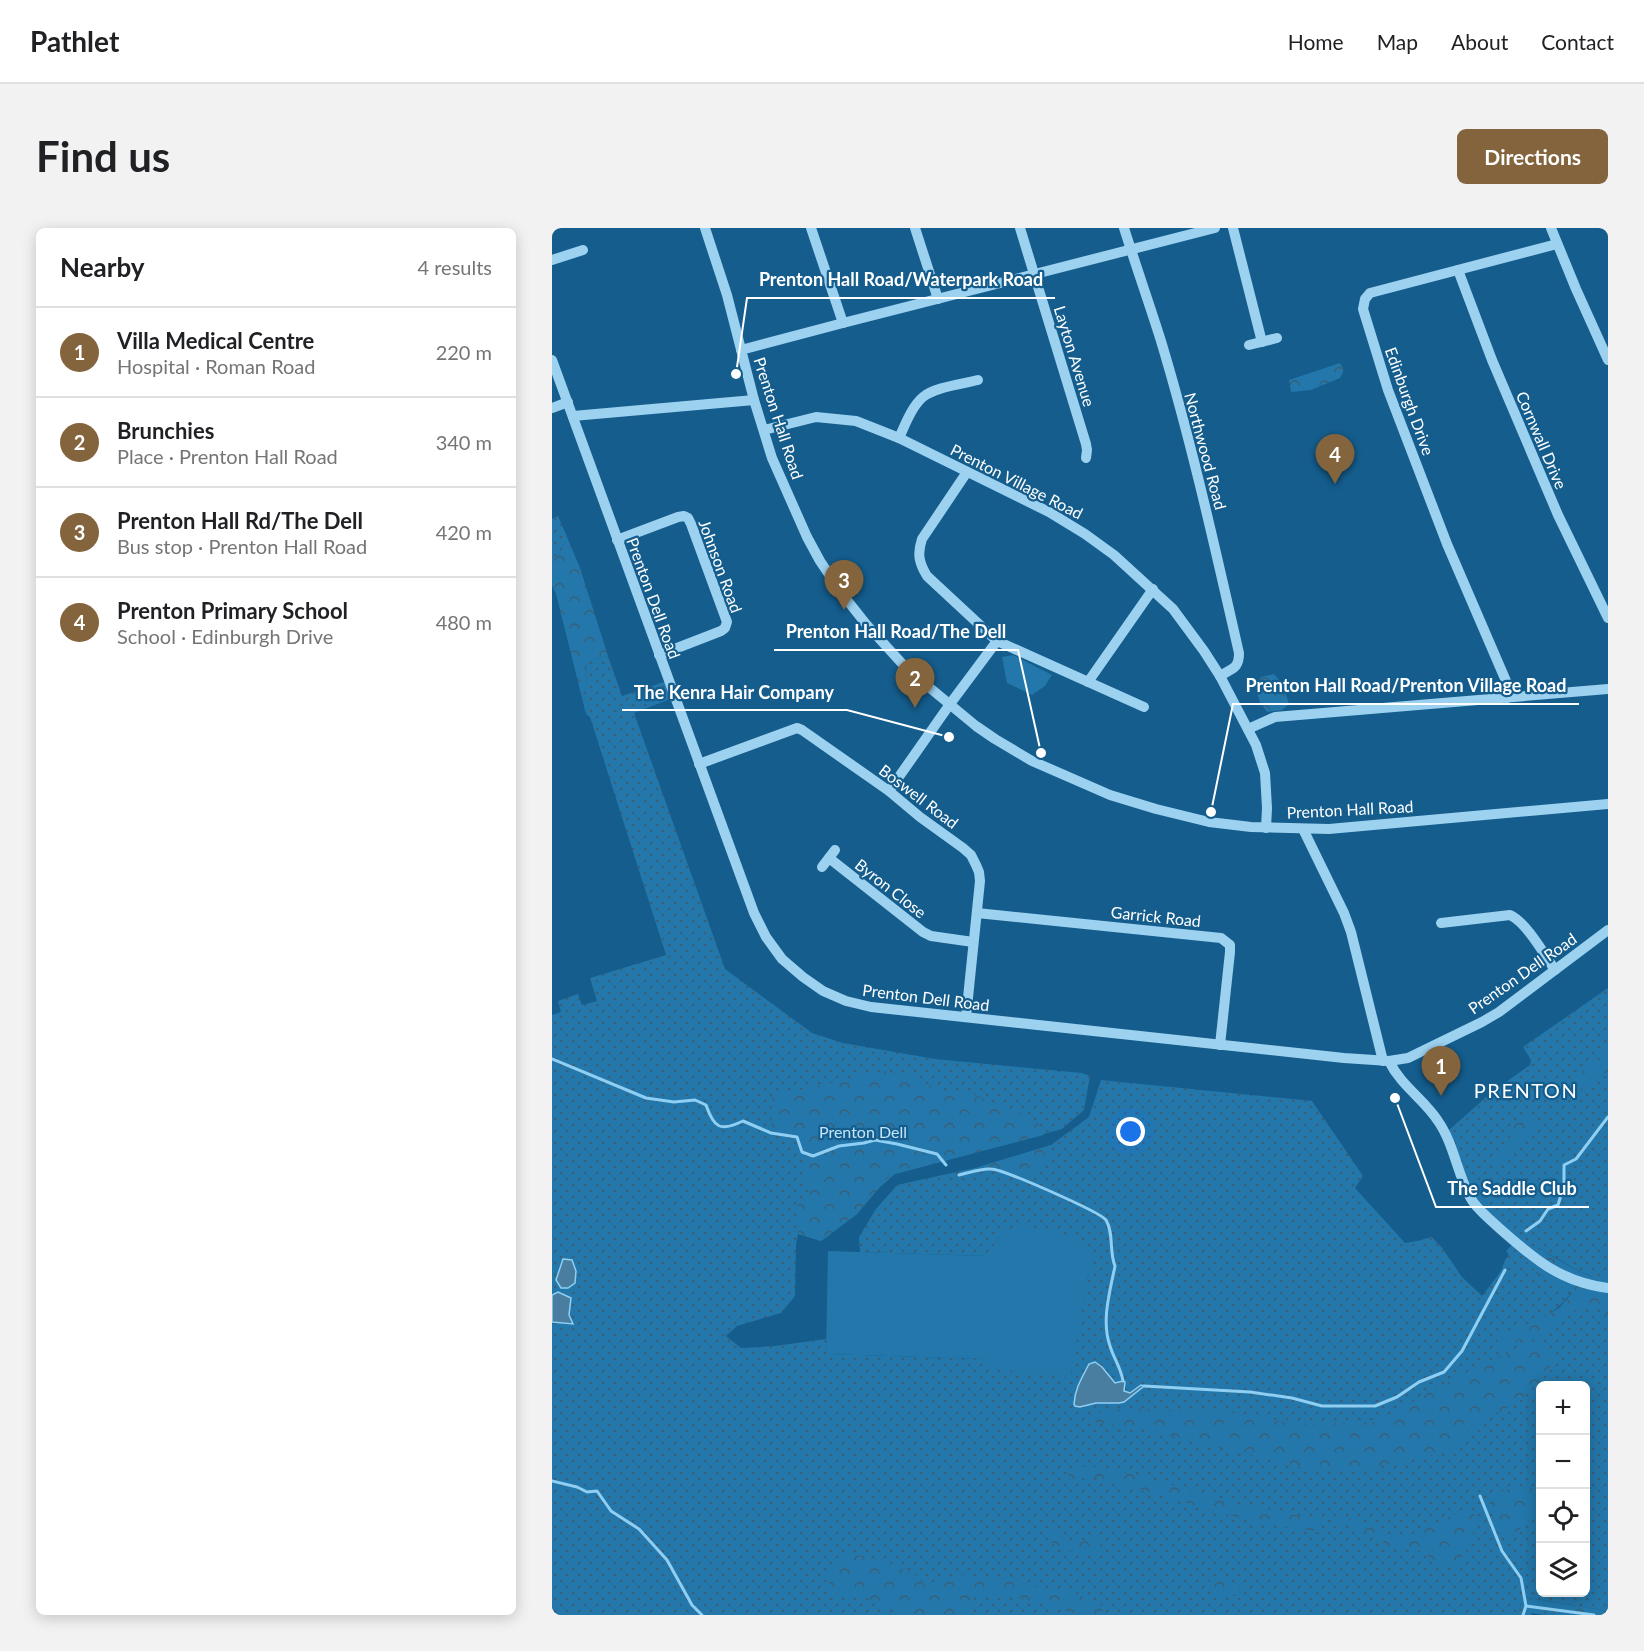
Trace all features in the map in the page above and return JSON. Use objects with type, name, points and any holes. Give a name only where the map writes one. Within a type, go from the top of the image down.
[{"type":"street","name":"Prenton Hall Road","points":[[705,228],[727,295],[754,400],[772,458],[820,561],[866,624],[907,669],[976,726],[1032,761],[1110,795],[1209,822],[1266,828],[1329,829],[1608,804]]},
{"type":"street","points":[[811,228],[843,323]]},
{"type":"street","points":[[915,228],[938,299]]},
{"type":"street","name":"Layton Avenue","points":[[1020,228],[1087,450],[1086,458]]},
{"type":"street","name":"Northwood Road","points":[[1124,228],[1161,342],[1183,421],[1207,511],[1239,653],[1239,662],[1236,666],[1220,676]]},
{"type":"street","points":[[741,350],[1215,228]]},
{"type":"street","points":[[1233,228],[1262,342]]},
{"type":"street","points":[[1551,228],[1608,360]]},
{"type":"street","name":"Edinburgh Drive","points":[[1507,698],[1506,681],[1447,544],[1389,390],[1363,309],[1365,299],[1370,293],[1557,244]]},
{"type":"street","points":[[552,260],[583,250]]},
{"type":"street","name":"Cornwall Drive","points":[[1458,270],[1492,360],[1558,515],[1608,618]]},
{"type":"street","points":[[1249,345],[1277,338]]},
{"type":"street","name":"Prenton Dell Road","points":[[552,360],[754,913],[766,937],[782,959],[823,991],[846,1001],[871,1007],[1386,1061],[1408,1058],[1499,1012],[1608,930]]},
{"type":"street","points":[[899,438],[917,403],[924,396],[973,381],[971,394]]},
{"type":"street","points":[[573,416],[754,400]]},
{"type":"street","points":[[552,408],[568,402]]},
{"type":"street","name":"Prenton Village Road","points":[[764,430],[816,417],[856,421],[899,438],[1048,512],[1114,555],[1173,609],[1220,676],[1256,746],[1265,772],[1266,828]]},
{"type":"street","points":[[967,472],[922,540],[919,559],[920,566],[927,576],[997,641],[1144,707]]},
{"type":"street","name":"Johnson Road","points":[[617,540],[678,517],[688,518],[727,622],[721,631],[659,655]]},
{"type":"street","points":[[1088,682],[1153,589]]},
{"type":"street","points":[[889,791],[997,641]]},
{"type":"street","points":[[1248,729],[1275,717],[1608,689]]},
{"type":"street","name":"Boswell Road","points":[[699,764],[797,728],[889,791],[971,855],[979,872],[966,1017]]},
{"type":"street","points":[[1303,829],[1351,932],[1386,1061],[1404,1085],[1437,1118],[1447,1135],[1470,1198],[1539,1262],[1569,1279],[1608,1288]]},
{"type":"street","name":"Byron Close","points":[[822,867],[832,854],[923,932],[931,936],[973,942]]},
{"type":"street","name":"Garrick Road","points":[[976,913],[1221,938],[1230,945],[1230,952],[1220,1045]]},
{"type":"street","points":[[1441,923],[1510,915],[1516,917],[1556,970]]},
{"type":"green space","points":[[1340,363],[1344,370],[1340,378],[1311,390],[1291,392],[1289,380]]},
{"type":"green space","points":[[558,516],[567,537],[558,557],[552,557],[552,519]]},
{"type":"green space","points":[[567,537],[580,568],[608,656],[589,660],[585,668],[587,684],[583,695],[589,706],[586,714],[552,585],[552,557],[558,557]]},
{"type":"green space","points":[[1013,655],[1052,675],[1045,686],[1032,695],[1007,683],[1002,657]]},
{"type":"green space","points":[[608,656],[622,696],[667,681],[673,698],[634,713],[725,969],[812,1033],[843,1043],[935,1059],[1082,1073],[1090,1076],[1084,1110],[1062,1129],[895,1174],[878,1189],[857,1214],[821,1241],[798,1234],[795,1296],[781,1313],[737,1326],[726,1336],[741,1348],[826,1339],[826,1354],[983,1359],[1087,1280],[1093,1254],[1004,1231],[986,1256],[860,1252],[859,1237],[876,1209],[897,1185],[979,1167],[1051,1145],[1089,1117],[1101,1080],[1312,1101],[1363,1176],[1355,1188],[1405,1243],[1432,1237],[1462,1277],[1482,1296],[1501,1271],[1509,1255],[1506,1251],[1514,1243],[1528,1255],[1537,1273],[1572,1292],[1546,1316],[1527,1326],[1508,1331],[1498,1339],[1608,1291],[1608,1611],[1524,1597],[1518,1615],[552,1615],[552,1015],[561,1012],[558,1001],[578,994],[582,1005],[597,1001],[590,978],[666,955],[590,717],[586,714],[589,706],[583,695],[587,684],[585,668],[589,660]]},
{"type":"green space","points":[[1274,674],[1283,685],[1289,704],[1282,710],[1267,712],[1260,702],[1255,687],[1261,677]]},
{"type":"green space","points":[[1608,988],[1608,1279],[1603,1281],[1579,1271],[1539,1248],[1527,1248],[1473,1198],[1449,1130],[1492,1092],[1530,1065],[1531,1060],[1523,1047]]},
{"type":"green space","points":[[1608,1049],[1608,1071],[1572,1095],[1563,1088]]},
{"type":"green space","name":"Prenton Dell","points":[[884,1071],[906,1075],[944,1091],[975,1095],[1026,1115],[1038,1123],[1044,1135],[895,1174],[883,1181],[857,1214],[821,1241],[798,1234],[797,1205],[811,1197],[802,1173],[813,1156],[797,1137],[771,1133],[772,1096]]},
{"type":"green space","points":[[1523,1114],[1537,1126],[1529,1138],[1498,1166],[1486,1164],[1486,1160],[1507,1144],[1516,1122]]},
{"type":"green space","points":[[1051,1145],[1048,1158],[1027,1181],[1000,1169],[979,1167]]},
{"type":"green space","points":[[1554,1174],[1571,1181],[1577,1198],[1566,1203],[1542,1184]]},
{"type":"green space","points":[[1020,1225],[1070,1235],[1094,1254],[1087,1280],[1070,1378],[994,1369],[983,1359],[826,1354],[828,1251],[985,1256],[1004,1231]]},
{"type":"green space","points":[[1531,1247],[1539,1248],[1583,1273],[1608,1279],[1608,1326],[1599,1306],[1596,1305],[1592,1309],[1579,1309],[1569,1314],[1555,1328],[1537,1337],[1520,1339],[1499,1353],[1497,1339],[1505,1331],[1526,1326],[1559,1308],[1572,1293],[1537,1273],[1526,1261]]},
{"type":"green space","points":[[1533,1341],[1542,1345],[1552,1359],[1550,1370],[1539,1381],[1536,1381],[1536,1384],[1518,1403],[1476,1423],[1447,1452],[1351,1472],[1312,1470],[1139,1428],[1082,1421],[1105,1411],[1133,1408],[1233,1413],[1295,1424],[1375,1422],[1480,1365]]},
{"type":"green space","points":[[1073,1467],[1103,1467],[1234,1503],[1322,1520],[1320,1532],[1257,1523],[1090,1476],[1072,1482],[1068,1474]]},
{"type":"green space","points":[[1516,1487],[1536,1490],[1536,1512],[1530,1514],[1519,1530],[1508,1535],[1497,1523],[1492,1507],[1494,1497],[1502,1491]]},
{"type":"green space","points":[[1467,1511],[1474,1514],[1473,1535],[1458,1565],[1438,1563],[1421,1551],[1394,1549],[1349,1522],[1333,1527],[1330,1524],[1347,1518],[1363,1522],[1387,1534],[1405,1536]]},
{"type":"green space","points":[[1052,1529],[1059,1529],[1064,1542],[1083,1542],[1087,1537],[1098,1534],[1103,1541],[1096,1552],[1081,1555],[1054,1545],[1046,1536]]},
{"type":"green space","points":[[848,1555],[863,1556],[892,1564],[919,1577],[924,1585],[939,1587],[944,1578],[967,1574],[991,1580],[1012,1579],[1046,1589],[1075,1593],[1103,1606],[1103,1615],[1082,1615],[1014,1597],[976,1594],[965,1615],[904,1615],[859,1595],[828,1593],[830,1566]]},
{"type":"green space","points":[[1212,1579],[1227,1581],[1240,1587],[1240,1596],[1227,1596],[1205,1591],[1205,1585]]},
{"type":"green space","points":[[1523,1597],[1608,1611],[1608,1615],[1532,1613],[1531,1615],[1518,1615]]},
{"type":"shaded area","points":[[563,1259],[572,1260],[576,1271],[575,1283],[568,1288],[561,1288],[556,1280]]},
{"type":"shaded area","points":[[558,1292],[571,1298],[569,1315],[573,1324],[552,1322],[552,1295]]},
{"type":"shaded area","points":[[1095,1362],[1115,1383],[1125,1382],[1124,1391],[1130,1393],[1141,1385],[1144,1386],[1124,1402],[1075,1406],[1079,1383],[1089,1364]]},
{"type":"waterway","points":[[552,1059],[646,1098],[674,1102],[695,1100],[706,1105],[712,1119],[719,1126],[729,1126],[743,1121],[771,1133],[797,1137],[802,1152],[813,1156],[839,1146],[875,1140],[937,1154],[946,1165]]},
{"type":"waterway","points":[[1526,1231],[1540,1221],[1548,1209],[1558,1205],[1564,1185],[1564,1165],[1576,1159],[1608,1117]]},
{"type":"waterway","points":[[959,1175],[983,1169],[999,1171],[1070,1200],[1106,1220],[1110,1231],[1115,1266],[1107,1306],[1107,1336],[1123,1381]]},
{"type":"waterway","points":[[1144,1386],[1250,1392],[1292,1398],[1322,1406],[1375,1406],[1397,1397],[1419,1382],[1444,1372],[1462,1351],[1505,1270]]},
{"type":"waterway","points":[[552,1481],[587,1492],[597,1491],[611,1511],[639,1529],[667,1560],[692,1605],[702,1615]]},
{"type":"waterway","points":[[1480,1496],[1502,1551],[1521,1578],[1526,1606],[1523,1615]]},
{"type":"waterway","points":[[1526,1606],[1594,1615]]},
{"type":"place","name":"Prenton Hall Road/Waterpark Road","points":[[736,374]]},
{"type":"place","name":"Prenton Primary School","points":[[1335,484]]},
{"type":"place","name":"Prenton Hall Rd/The Dell","points":[[844,610]]},
{"type":"place","name":"Brunchies","points":[[915,708]]},
{"type":"place","name":"The Kenra Hair Company","points":[[949,737]]},
{"type":"place","name":"Prenton Hall Road/The Dell","points":[[1041,753]]},
{"type":"place","name":"Prenton Hall Road/Prenton Village Road","points":[[1211,812]]},
{"type":"place","name":"Villa Medical Centre","points":[[1441,1096]]},
{"type":"place","name":"The Saddle Club","points":[[1395,1098]]},
{"type":"district","name":"PRENTON","points":[[1526,1090]]}]
